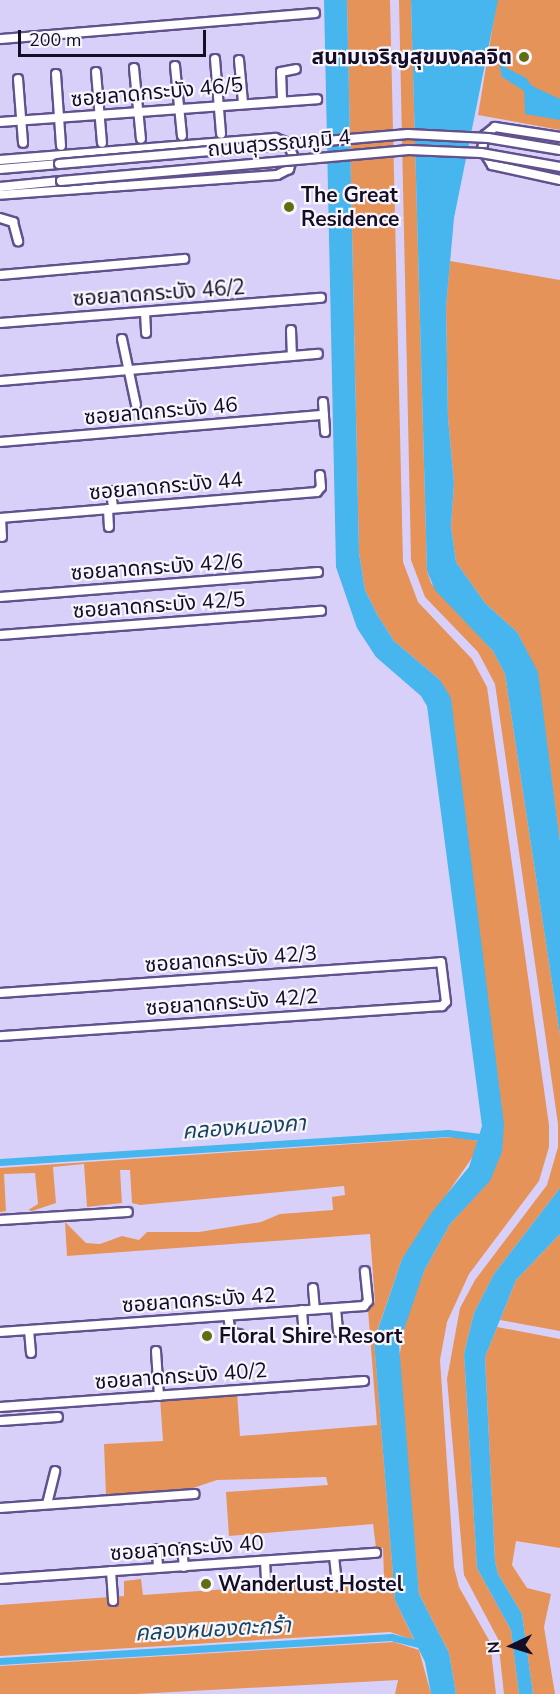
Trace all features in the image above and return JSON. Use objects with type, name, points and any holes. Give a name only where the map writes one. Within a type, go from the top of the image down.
[{"type":"street","points":[[0,39],[315,13]]},
{"type":"street","points":[[214,59],[221,134]]},
{"type":"street","points":[[239,60],[243,102]]},
{"type":"street","points":[[175,66],[182,136]]},
{"type":"street","points":[[134,69],[141,139]]},
{"type":"street","points":[[282,99],[281,72],[296,69]]},
{"type":"street","points":[[96,72],[102,143]]},
{"type":"street","points":[[56,74],[61,146]]},
{"type":"street","points":[[18,78],[23,143]]},
{"type":"street","name":"ซอยลาดกระบัง 46/5","points":[[0,122],[282,99],[317,99]]},
{"type":"street","points":[[560,137],[495,127],[485,135],[482,149],[492,165],[560,180]]},
{"type":"street","name":"ถนนสุวรรณภูมิ 4","points":[[0,169],[419,134],[488,138],[560,150]]},
{"type":"street","points":[[0,160],[275,138],[288,143],[293,156],[289,169],[277,175],[0,195]]},
{"type":"street","name":"ถนนสุวรรณภูมิ 4","points":[[0,186],[419,150],[481,153],[560,167]]},
{"type":"street","points":[[0,218],[13,222],[18,241]]},
{"type":"street","points":[[0,275],[184,258]]},
{"type":"street","name":"ซอยลาดกระบัง 46/2","points":[[0,323],[321,298]]},
{"type":"street","points":[[145,312],[146,333]]},
{"type":"street","points":[[291,330],[292,356]]},
{"type":"street","points":[[123,339],[127,370],[136,405]]},
{"type":"street","points":[[0,381],[318,354]]},
{"type":"street","points":[[323,402],[325,432]]},
{"type":"street","name":"ซอยลาดกระบัง 46","points":[[0,442],[324,416]]},
{"type":"street","name":"ซอยลาดกระบัง 44","points":[[1,518],[317,492],[321,487],[320,475]]},
{"type":"street","points":[[109,527],[111,491]]},
{"type":"street","points":[[1,518],[2,537]]},
{"type":"street","name":"ซอยลาดกระบัง 42/6","points":[[0,597],[318,572]]},
{"type":"street","name":"ซอยลาดกระบัง 42/5","points":[[0,635],[321,611]]},
{"type":"street","name":"ซอยลาดกระบัง 42/3","points":[[0,993],[441,962],[444,984]]},
{"type":"street","name":"ซอยลาดกระบัง 42/2","points":[[0,1036],[442,1006],[446,1002],[444,984]]},
{"type":"street","points":[[0,1220],[128,1212]]},
{"type":"street","name":"ซอยลาดกระบัง 42","points":[[0,1332],[366,1305],[365,1271]]},
{"type":"street","points":[[314,1288],[315,1309]]},
{"type":"street","points":[[336,1308],[338,1332]]},
{"type":"street","points":[[302,1310],[304,1336]]},
{"type":"street","points":[[228,1316],[231,1333],[239,1334]]},
{"type":"street","points":[[29,1330],[31,1353]]},
{"type":"street","points":[[156,1352],[159,1396]]},
{"type":"street","name":"ซอยลาดกระบัง 40/2","points":[[0,1407],[364,1381]]},
{"type":"street","points":[[0,1407],[1,1423],[58,1417]]},
{"type":"street","points":[[47,1504],[55,1471]]},
{"type":"street","points":[[0,1508],[194,1494]]},
{"type":"street","points":[[182,1548],[184,1567]]},
{"type":"street","points":[[157,1549],[158,1568]]},
{"type":"street","name":"ซอยลาดกระบัง 40","points":[[0,1579],[376,1553]]},
{"type":"street","points":[[334,1556],[336,1586]]},
{"type":"street","points":[[265,1561],[266,1582]]},
{"type":"street","points":[[111,1571],[113,1601]]},
{"type":"shaded area","points":[[347,0],[390,0],[403,562],[418,602],[472,659],[487,687],[549,1125],[549,1147],[539,1181],[469,1274],[447,1322],[440,1360],[454,1567],[459,1587],[490,1642],[496,1694],[456,1694],[449,1653],[419,1594],[398,1365],[405,1321],[424,1271],[450,1224],[490,1180],[440,680],[394,641],[378,616],[365,590],[359,553]]},
{"type":"shaded area","points":[[399,0],[411,0],[427,571],[431,583],[493,651],[505,674],[560,1035],[560,1188],[494,1274],[474,1313],[464,1354],[477,1568],[511,1630],[519,1694],[504,1694],[498,1639],[464,1575],[447,1379],[460,1308],[475,1280],[547,1185],[558,1147],[558,1124],[495,684],[478,652],[425,597],[411,560]]},
{"type":"shaded area","name":"สนามเจริญสุขมงคลจิต","points":[[497,0],[560,0],[560,130],[478,115]]},
{"type":"shaded area","points":[[450,261],[560,280],[560,842],[537,672],[517,632],[485,603],[456,562],[451,526],[454,483],[448,418],[446,307]]},
{"type":"shaded area","points":[[455,1137],[479,1141],[476,1152],[402,1259],[374,1340],[395,1600],[414,1640],[390,1632],[0,1656],[0,1605],[124,1596],[124,1581],[141,1579],[143,1595],[384,1578],[383,1548],[376,1548],[373,1524],[229,1536],[226,1492],[328,1485],[326,1477],[217,1480],[193,1488],[106,1495],[104,1444],[163,1441],[160,1398],[237,1392],[240,1436],[377,1425],[368,1310],[375,1302],[370,1234],[67,1256],[65,1222],[86,1243],[100,1244],[122,1236],[139,1240],[147,1232],[199,1232],[261,1222],[280,1214],[333,1210],[332,1197],[345,1195],[344,1186],[140,1205],[132,1203],[130,1170],[120,1170],[122,1203],[87,1207],[84,1164],[53,1167],[56,1203],[32,1211],[28,1210],[38,1204],[35,1173],[4,1174],[6,1211],[0,1212],[0,1168]]},
{"type":"shaded area","points":[[560,1234],[560,1331],[500,1320],[516,1280]]},
{"type":"shaded area","points":[[497,1327],[560,1339],[560,1548],[516,1541],[512,1565],[527,1588],[551,1594],[544,1627],[555,1694],[533,1694],[522,1614],[498,1574],[495,1561],[485,1357]]},
{"type":"shaded area","points":[[394,1642],[419,1650],[431,1694],[395,1694],[398,1680],[136,1694],[0,1694],[0,1666]]},
{"type":"water","points":[[324,0],[347,0],[359,553],[365,590],[378,616],[394,641],[440,680],[451,698],[504,1125],[502,1152],[490,1181],[450,1224],[424,1271],[399,1344],[419,1594],[449,1653],[456,1694],[431,1694],[425,1662],[395,1600],[374,1341],[402,1259],[432,1212],[469,1167],[482,1126],[427,706],[421,696],[376,657],[357,628],[336,567]]},
{"type":"water","points":[[411,0],[498,0],[454,218],[446,307],[448,418],[454,483],[451,526],[456,562],[485,603],[517,632],[538,672],[560,842],[560,1035],[505,674],[493,651],[435,590],[427,571]]},
{"type":"water","points":[[499,64],[526,78],[532,86],[560,99],[560,120],[525,114],[524,91],[502,77]]},
{"type":"water","points":[[560,1188],[560,1234],[516,1280],[485,1357],[495,1561],[498,1574],[522,1614],[533,1694],[519,1694],[511,1630],[477,1568],[464,1354],[474,1313],[494,1274]]},
{"type":"waterway","name":"คลองหนองคา","points":[[0,1162],[448,1133],[488,1138]]},
{"type":"waterway","name":"คลองหนองตะกร้า","points":[[0,1661],[391,1637],[422,1645]]},
{"type":"place","name":"สนามเจริญสุขมงคลจิต","points":[[524,57]]},
{"type":"place","name":"The Great Residence","points":[[289,207]]},
{"type":"place","name":"Floral Shire Resort","points":[[207,1336]]},
{"type":"place","name":"Wanderlust Hostel","points":[[206,1584]]}]
